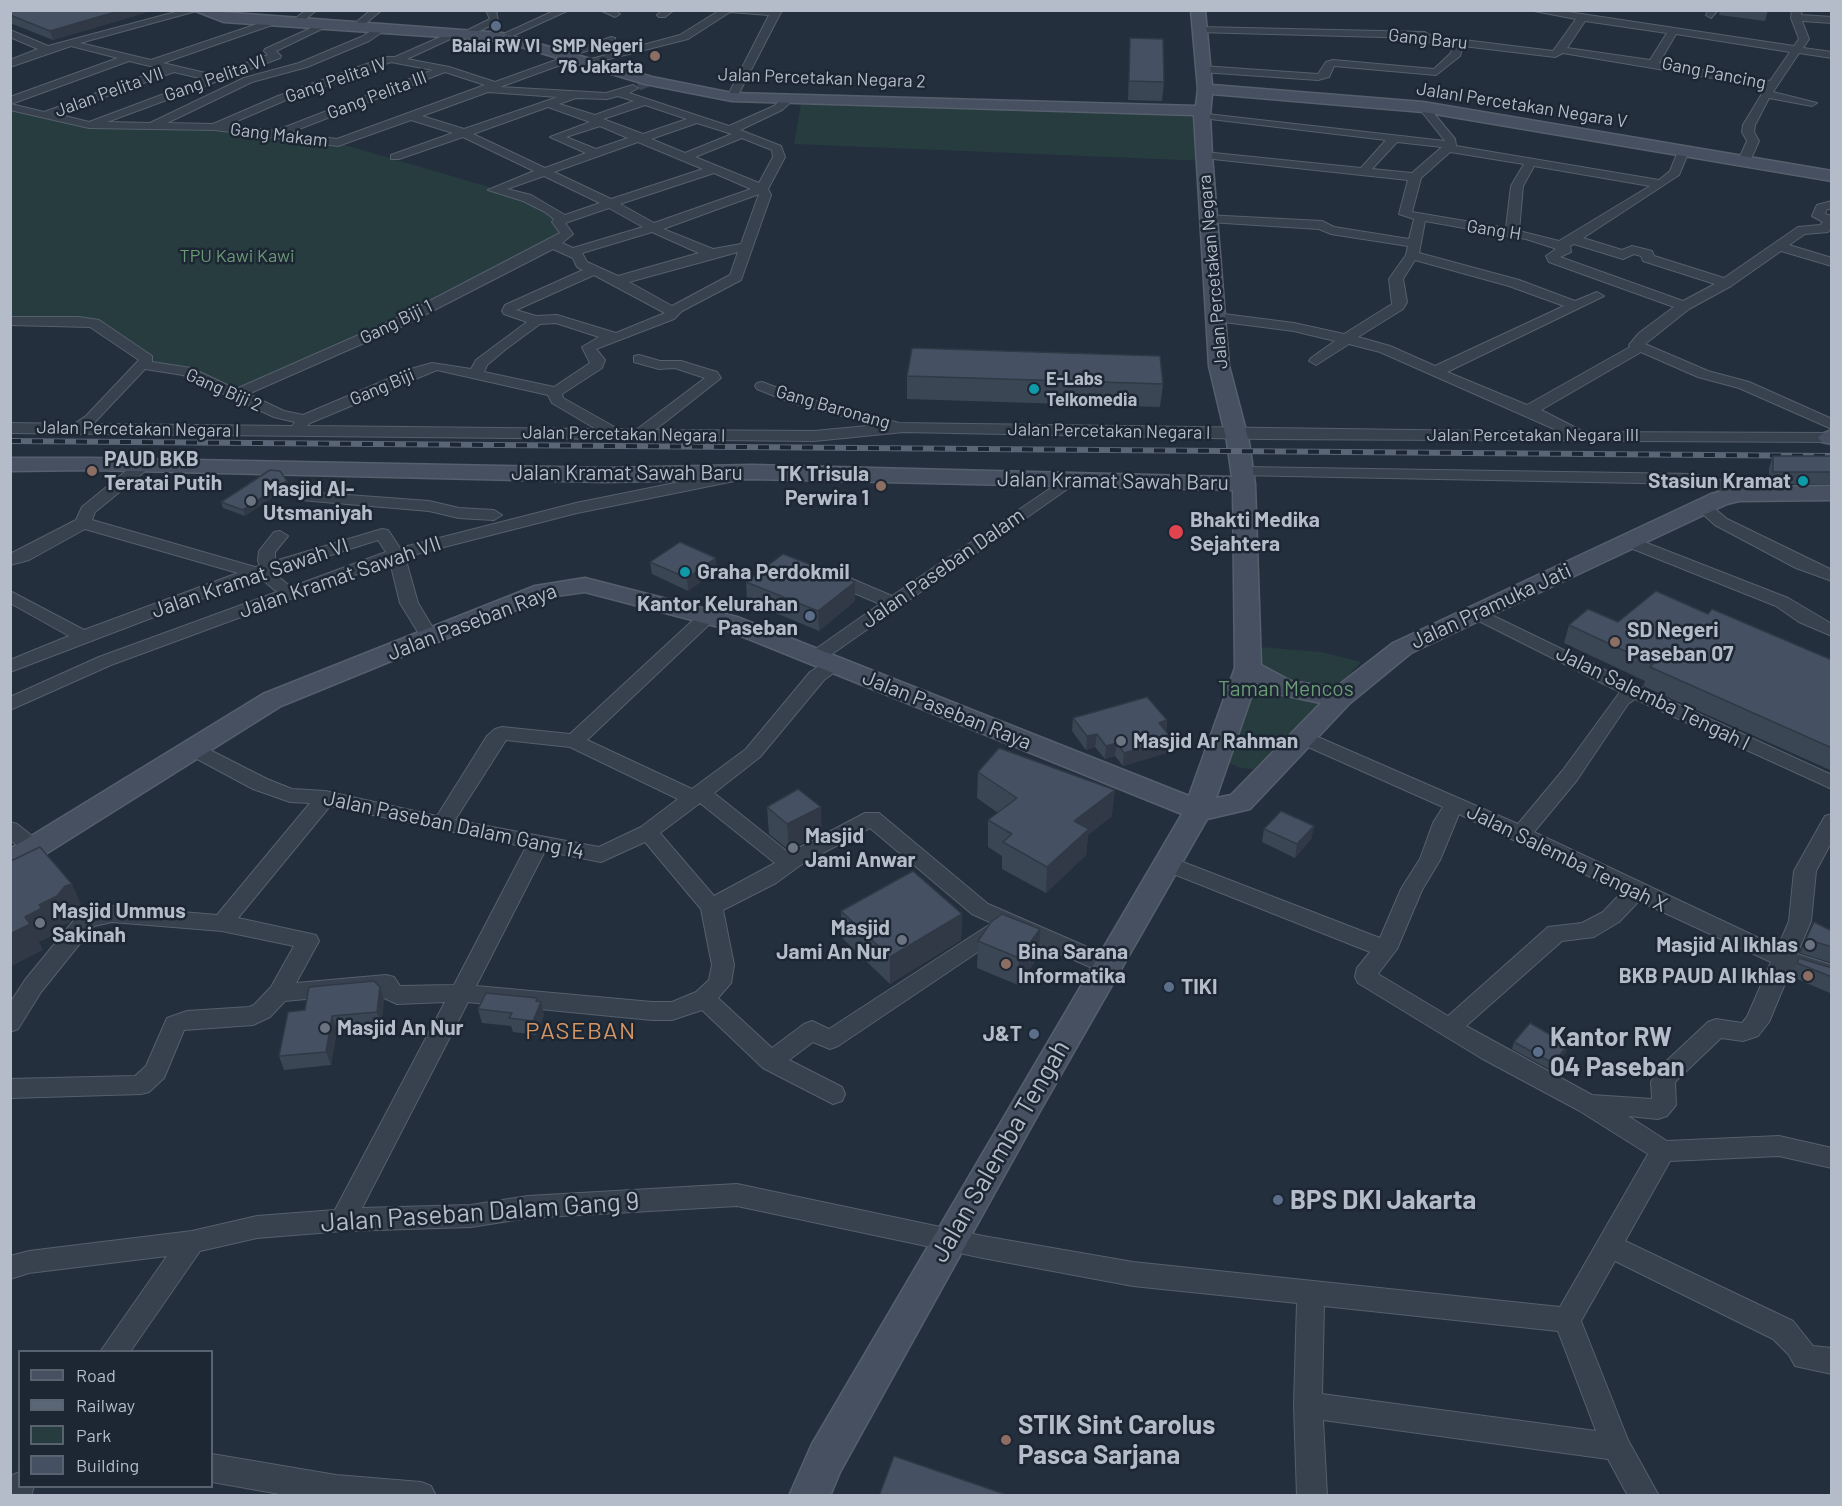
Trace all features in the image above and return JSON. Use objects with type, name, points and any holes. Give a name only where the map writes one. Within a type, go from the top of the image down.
[{"type":"street","points":[[295,23],[314,10]]},
{"type":"street","points":[[357,26],[378,10]]},
{"type":"street","points":[[444,49],[495,20],[491,10]]},
{"type":"street","points":[[502,37],[565,10]]},
{"type":"street","points":[[604,10],[615,14]]},
{"type":"street","points":[[585,62],[684,37],[727,10]]},
{"type":"street","points":[[732,10],[776,12],[732,97]]},
{"type":"street","points":[[1533,10],[1832,55]]},
{"type":"street","points":[[10,64],[47,49],[200,11]]},
{"type":"street","name":"Jalan Percetakan Negara 2","points":[[200,11],[224,18],[267,24],[295,23],[321,28],[357,26],[502,37],[688,90],[732,97],[1202,113]]},
{"type":"street","points":[[1744,161],[1753,141],[1748,132],[1749,125],[1766,94],[1804,39],[1796,14],[1832,20]]},
{"type":"street","points":[[1561,50],[1582,17]]},
{"type":"street","name":"Gang Baru","points":[[1198,20],[1425,35],[1427,39],[1555,54],[1561,50],[1653,64]]},
{"type":"street","name":"Jalan Percetakan Negara","points":[[1198,20],[1204,79],[1202,113],[1204,155],[1219,366],[1236,433],[1243,478],[1248,668],[1198,810]]},
{"type":"street","name":"Jalan Pelita VII","points":[[153,63],[267,24]]},
{"type":"street","name":"Gang Pelita VI","points":[[89,125],[276,56],[269,51],[321,28]]},
{"type":"street","points":[[149,128],[238,85],[303,65],[365,39],[383,28]]},
{"type":"street","name":"Gang Pancing","points":[[1674,30],[1653,64],[1774,84]]},
{"type":"street","points":[[10,33],[47,49]]},
{"type":"street","points":[[369,54],[394,59],[467,34]]},
{"type":"street","name":"Gang Makam","points":[[10,107],[89,125],[149,128],[216,127],[338,143],[413,117],[611,40]]},
{"type":"street","points":[[1204,79],[1318,77],[1325,75],[1330,64],[1333,63],[1436,72],[1456,54],[1459,42]]},
{"type":"street","points":[[71,44],[238,85]]},
{"type":"street","points":[[10,101],[130,57]]},
{"type":"street","name":"Gang Pelita IV","points":[[216,127],[273,102],[394,59],[445,69],[495,85]]},
{"type":"street","name":"Jalan Pelita VII","points":[[45,115],[173,69]]},
{"type":"street","name":"Gang Pelita III","points":[[276,134],[445,69]]},
{"type":"street","name":"Jalanl Percetakan Negara V","points":[[1204,79],[1423,107],[1832,176]]},
{"type":"street","points":[[481,89],[607,96],[638,86]]},
{"type":"street","points":[[395,157],[461,132],[579,93]]},
{"type":"street","points":[[573,252],[653,228],[762,189],[771,176],[779,152],[773,146],[742,134],[620,93]]},
{"type":"street","points":[[1766,94],[1812,103]]},
{"type":"street","points":[[730,130],[778,108],[789,98]]},
{"type":"street","points":[[596,153],[556,137],[646,101]]},
{"type":"street","points":[[549,104],[642,138],[762,189],[765,195],[736,277],[672,311],[669,316],[623,337],[609,337],[557,319],[536,320],[509,311],[516,305],[593,270]]},
{"type":"street","points":[[1316,361],[1398,306],[1400,302],[1396,279],[1412,249],[1419,218],[1404,212],[1415,177],[1449,147],[1451,141],[1423,107]]},
{"type":"street","points":[[1202,113],[1394,138],[1661,184]]},
{"type":"street","points":[[413,117],[461,132],[542,173],[610,203],[669,237],[712,253]]},
{"type":"street","points":[[563,220],[549,209],[527,198],[494,190],[697,119]]},
{"type":"street","points":[[686,157],[742,134]]},
{"type":"street","points":[[1364,171],[1394,138]]},
{"type":"street","points":[[1558,244],[1572,239],[1661,184],[1675,173],[1683,151]]},
{"type":"street","points":[[1204,155],[1415,177]]},
{"type":"street","points":[[1512,233],[1517,186],[1531,162]]},
{"type":"street","points":[[552,243],[567,234],[559,225],[563,220],[715,169]]},
{"type":"street","points":[[1831,434],[1744,385],[1704,374],[1636,345],[1638,341],[1684,306],[1726,283],[1804,229],[1824,229],[1831,220],[1818,216],[1823,205],[1832,205]]},
{"type":"street","points":[[1209,218],[1322,225],[1331,230],[1412,249],[1576,306]]},
{"type":"street","name":"Gang H","points":[[1419,218],[1512,233],[1558,244]]},
{"type":"street","points":[[1572,239],[1623,255],[1632,250],[1647,254],[1648,258],[1726,283]]},
{"type":"street","points":[[552,243],[573,252],[582,264],[672,311]]},
{"type":"street","name":"Gang Biji 1","points":[[236,394],[400,322],[552,243]]},
{"type":"street","points":[[1558,244],[1566,249],[1552,256],[1554,259],[1684,306]]},
{"type":"street","points":[[1778,246],[1832,261]]},
{"type":"street","points":[[617,281],[712,253],[745,247]]},
{"type":"street","points":[[1437,371],[1597,296]]},
{"type":"street","points":[[1215,317],[1294,327],[1385,349],[1496,399],[1528,410],[1582,436]]},
{"type":"street","points":[[476,373],[482,363],[536,320]]},
{"type":"street","points":[[10,321],[94,323],[147,359],[91,419],[77,429]]},
{"type":"street","points":[[609,337],[589,347],[589,351],[598,360],[597,365],[554,392],[557,400],[617,435]]},
{"type":"street","points":[[1528,410],[1639,348]]},
{"type":"street","points":[[637,436],[714,378],[712,375],[676,364],[659,365],[639,359]]},
{"type":"street","name":"Gang Biji 2","points":[[144,364],[186,371],[300,425]]},
{"type":"street","name":"Gang Biji","points":[[300,425],[423,369],[437,366],[554,392]]},
{"type":"street","name":"Gang Baronang","points":[[762,386],[797,400],[904,427]]},
{"type":"street","name":"Jalan Percetakan Negara I","points":[[10,428],[300,425],[637,436],[814,436],[904,427],[1236,433]]},
{"type":"street","name":"Jalan Percetakan Negara III","points":[[1236,433],[1582,436],[1831,434]]},
{"type":"street","name":"Jalan Kramat Sawah Baru","points":[[10,465],[143,465],[604,475],[752,472],[1070,480],[1243,478]]},
{"type":"street","points":[[10,560],[23,556],[83,523],[88,510],[143,465]]},
{"type":"street","name":"Jalan Kramat Sawah VII","points":[[10,704],[105,661],[396,554],[492,522],[536,519],[576,508],[752,472]]},
{"type":"street","points":[[1243,478],[1692,479],[1714,483],[1739,494]]},
{"type":"street","name":"Jalan Paseban Dalam","points":[[824,661],[893,603],[1070,480]]},
{"type":"street","name":"Jalan Pramuka Jati","points":[[1198,810],[1240,802],[1341,697],[1402,648],[1702,506],[1739,494],[1832,494]]},
{"type":"street","points":[[307,496],[429,506],[492,522]]},
{"type":"street","points":[[1702,506],[1721,522],[1802,564],[1832,576]]},
{"type":"street","points":[[83,523],[262,571],[288,593]]},
{"type":"street","name":"Jalan Kramat Sawah VI","points":[[10,667],[83,637],[262,571],[382,534],[396,554]]},
{"type":"street","points":[[262,571],[267,551],[279,536]]},
{"type":"street","points":[[1629,541],[1782,602],[1805,618],[1832,631]]},
{"type":"street","points":[[396,554],[409,603],[430,638]]},
{"type":"street","points":[[811,568],[893,603]]},
{"type":"street","name":"Jalan Paseban Raya","points":[[10,862],[272,700],[543,591],[585,585],[709,615],[1198,810]]},
{"type":"street","points":[[10,596],[83,637]]},
{"type":"street","name":"Jalan Salemba Tengah I","points":[[1475,612],[1633,690],[1832,783]]},
{"type":"street","points":[[574,741],[709,615]]},
{"type":"street","name":"Jalan Paseban Dalam Gang 14","points":[[193,749],[260,784],[290,795],[325,798],[601,855],[648,832],[764,742],[817,676],[824,661]]},
{"type":"street","points":[[1248,668],[1282,687],[1308,694],[1341,697]]},
{"type":"street","points":[[1521,834],[1570,775],[1621,700],[1633,690]]},
{"type":"street","points":[[443,823],[498,734],[574,741],[696,795],[789,864]]},
{"type":"street","name":"Jalan Salemba Tengah X","points":[[1304,738],[1521,834],[1782,958],[1832,972]]},
{"type":"street","points":[[222,923],[325,798]]},
{"type":"street","points":[[1455,804],[1443,824],[1430,860],[1412,889],[1386,949],[1368,968],[1366,977],[1489,1052],[1587,1103],[1663,1151],[1779,1146],[1832,1158]]},
{"type":"street","name":"Jalan Salemba Tengah","points":[[809,1496],[826,1458],[950,1239],[1198,810]]},
{"type":"street","points":[[711,907],[769,879],[789,864],[872,818],[980,909],[1107,965]]},
{"type":"street","points":[[1587,1103],[1658,1109],[1664,1104],[1664,1082],[1669,1073],[1716,1028],[1743,1032],[1750,1030],[1756,1022],[1800,921],[1804,871],[1832,821]]},
{"type":"street","points":[[10,829],[34,848]]},
{"type":"street","points":[[279,993],[386,983],[390,991],[397,995],[460,993],[652,1011],[672,1011],[688,1007],[704,998],[720,983],[723,965],[711,907],[648,832]]},
{"type":"street","points":[[342,1220],[539,843]]},
{"type":"street","points":[[1168,864],[1386,949]]},
{"type":"street","points":[[1450,1027],[1557,933],[1586,931],[1611,917],[1636,890]]},
{"type":"street","points":[[10,1089],[141,1085],[156,1071],[175,1024],[187,1020],[253,1016],[270,1005],[309,943],[306,939],[222,923],[112,914],[87,920],[33,986],[12,1021]]},
{"type":"street","points":[[1800,921],[1821,932]]},
{"type":"street","points":[[771,1061],[812,1030],[830,1040],[1008,923]]},
{"type":"street","points":[[704,998],[771,1061],[833,1094]]},
{"type":"street","points":[[1644,1496],[1617,1447],[1567,1320],[1663,1151]]},
{"type":"street","name":"Jalan Paseban Dalam Gang 9","points":[[10,1268],[29,1262],[192,1242],[257,1227],[342,1220],[459,1217],[528,1207],[737,1195],[1133,1274],[1311,1295],[1567,1320]]},
{"type":"street","points":[[115,1350],[192,1242]]},
{"type":"street","points":[[1610,1246],[1783,1330],[1799,1346],[1805,1356],[1832,1361]]},
{"type":"street","points":[[1311,1295],[1308,1405],[1312,1496]]},
{"type":"street","points":[[1308,1405],[1617,1447]]},
{"type":"street","points":[[213,1468],[335,1492],[421,1496]]},
{"type":"green space","points":[[802,98],[1202,111],[1206,161],[794,144]]},
{"type":"green space","name":"TPU Kawi Kawi","points":[[11,107],[71,121],[209,126],[338,143],[527,198],[549,209],[565,231],[400,322],[236,394],[186,371],[144,365],[147,359],[94,323],[11,321]]},
{"type":"green space","name":"Taman Mencos","points":[[1260,647],[1321,652],[1361,662],[1262,770],[1241,768],[1224,761]]},
{"type":"building","points":[[10,10],[122,10],[50,31],[10,15]]},
{"type":"building","points":[[1130,38],[1163,39],[1164,82],[1129,81]]},
{"type":"building","points":[[912,348],[1160,356],[1163,384],[907,376]]},
{"type":"building","points":[[1773,456],[1831,456],[1832,472],[1773,472]]},
{"type":"building","points":[[270,470],[280,471],[287,481],[243,510],[221,502]]},
{"type":"building","points":[[680,542],[716,558],[687,578],[650,562]]},
{"type":"building","points":[[783,554],[855,582],[818,611],[746,582]]},
{"type":"building","points":[[1656,591],[1708,614],[1712,609],[1832,660],[1832,748],[1650,667],[1653,664],[1569,625],[1588,609],[1618,622]]},
{"type":"building","name":"Masjid Ar Rahman","points":[[1147,697],[1167,720],[1159,723],[1172,739],[1124,753],[1117,743],[1106,746],[1097,734],[1087,736],[1073,718]]},
{"type":"building","points":[[999,748],[1115,790],[1074,821],[1089,829],[1047,867],[1003,842],[1012,834],[988,820],[1017,798],[978,772]]},
{"type":"building","points":[[798,789],[821,807],[787,824],[767,807]]},
{"type":"building","points":[[1281,811],[1314,826],[1297,844],[1264,829]]},
{"type":"building","points":[[40,847],[72,884],[65,886],[57,896],[39,905],[42,908],[25,917],[30,924],[10,934],[10,860]]},
{"type":"building","points":[[913,871],[962,914],[890,957],[841,911]]},
{"type":"building","points":[[1002,914],[1040,929],[1019,958],[978,941],[991,922]]},
{"type":"building","points":[[1814,922],[1832,931],[1832,947],[1806,939]]},
{"type":"building","points":[[1799,958],[1832,968],[1832,977],[1797,963]]},
{"type":"building","name":"Masjid An Nur","points":[[374,981],[380,987],[377,1012],[332,1016],[326,1052],[279,1056],[288,1012],[305,1010],[309,987]]},
{"type":"building","points":[[486,993],[537,998],[536,1001],[541,1002],[533,1021],[509,1018],[512,1013],[478,1009]]},
{"type":"building","points":[[1530,1023],[1568,1045],[1553,1063],[1514,1042]]},
{"type":"building","points":[[894,1456],[1010,1496],[879,1496]]},
{"type":"tunnel","points":[[638,86],[650,81]]},
{"type":"railway","points":[[10,441],[1832,456]]},
{"type":"place","name":"Balai RW VI","points":[[496,26]]},
{"type":"place","name":"SMP Negeri 76 Jakarta","points":[[655,56]]},
{"type":"place","name":"E-Labs Telkomedia","points":[[1034,389]]},
{"type":"place","name":"PAUD BKB Teratai Putih","points":[[92,471]]},
{"type":"place","name":"Stasiun Kramat","points":[[1803,481]]},
{"type":"place","name":"TK Trisula Perwira 1","points":[[881,486]]},
{"type":"place","name":"Masjid Al- Utsmaniyah","points":[[251,501]]},
{"type":"place","name":"Bhakti Medika Sejahtera","points":[[1176,532]]},
{"type":"place","name":"Graha Perdokmil","points":[[685,572]]},
{"type":"place","name":"Kantor Kelurahan Paseban","points":[[810,616]]},
{"type":"place","name":"SD Negeri Paseban 07","points":[[1615,642]]},
{"type":"place","name":"Masjid Ar Rahman","points":[[1121,741]]},
{"type":"place","name":"Masjid Jami Anwar","points":[[793,848]]},
{"type":"place","name":"Masjid Ummus Sakinah","points":[[40,923]]},
{"type":"place","name":"Masjid Jami An Nur","points":[[902,940]]},
{"type":"place","name":"Masjid Al Ikhlas","points":[[1810,945]]},
{"type":"place","name":"Bina Sarana Informatika","points":[[1006,964]]},
{"type":"place","name":"BKB PAUD Al Ikhlas","points":[[1808,976]]},
{"type":"place","name":"TIKI","points":[[1169,987]]},
{"type":"place","name":"Masjid An Nur","points":[[325,1028]]},
{"type":"place","name":"J&T","points":[[1034,1034]]},
{"type":"place","name":"Kantor RW 04 Paseban","points":[[1538,1052]]},
{"type":"place","name":"BPS DKI Jakarta","points":[[1278,1200]]},
{"type":"place","name":"STIK Sint Carolus Pasca Sarjana","points":[[1006,1440]]},
{"type":"district","name":"PASEBAN","points":[[581,1031]]}]
